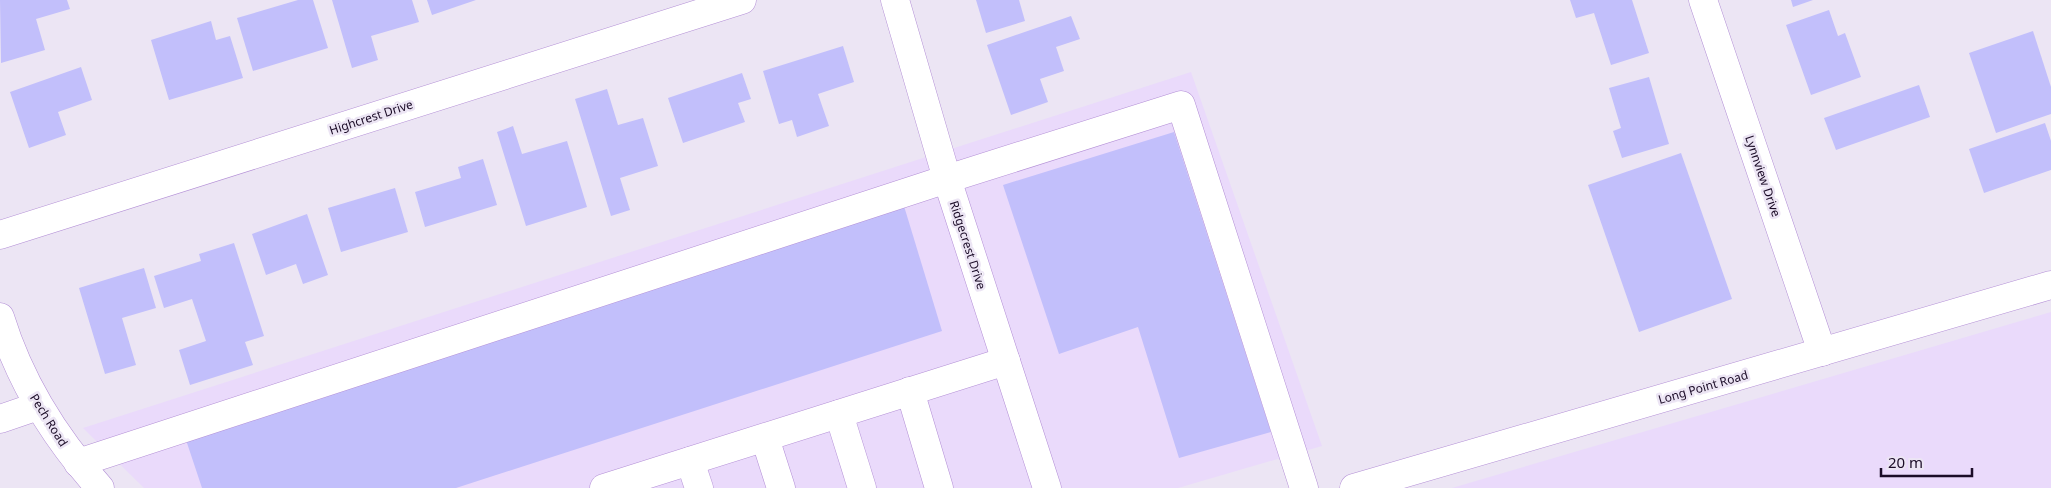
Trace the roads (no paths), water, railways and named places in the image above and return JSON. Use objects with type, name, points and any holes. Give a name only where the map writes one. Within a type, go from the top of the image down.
[{"type":"street","name":"Highcrest Drive","points":[[0,235],[742,0]]},
{"type":"street","name":"Ridgecrest Drive","points":[[895,0],[948,179],[1047,488]]},
{"type":"street","name":"Lynnview Drive","points":[[1703,0],[1822,352]]},
{"type":"street","points":[[78,463],[948,179],[1181,105],[1304,488]]},
{"type":"street","name":"Long Point Road","points":[[1354,488],[2051,285]]},
{"type":"street","name":"Pech Road","points":[[0,317],[8,342],[38,406],[78,463],[100,488]]},
{"type":"street","points":[[613,487],[1006,361]]},
{"type":"street","points":[[910,391],[940,488]]},
{"type":"street","points":[[0,419],[38,406]]},
{"type":"street","points":[[839,414],[862,488]]},
{"type":"street","points":[[765,438],[781,488]]},
{"type":"street","points":[[690,461],[698,488]]}]
